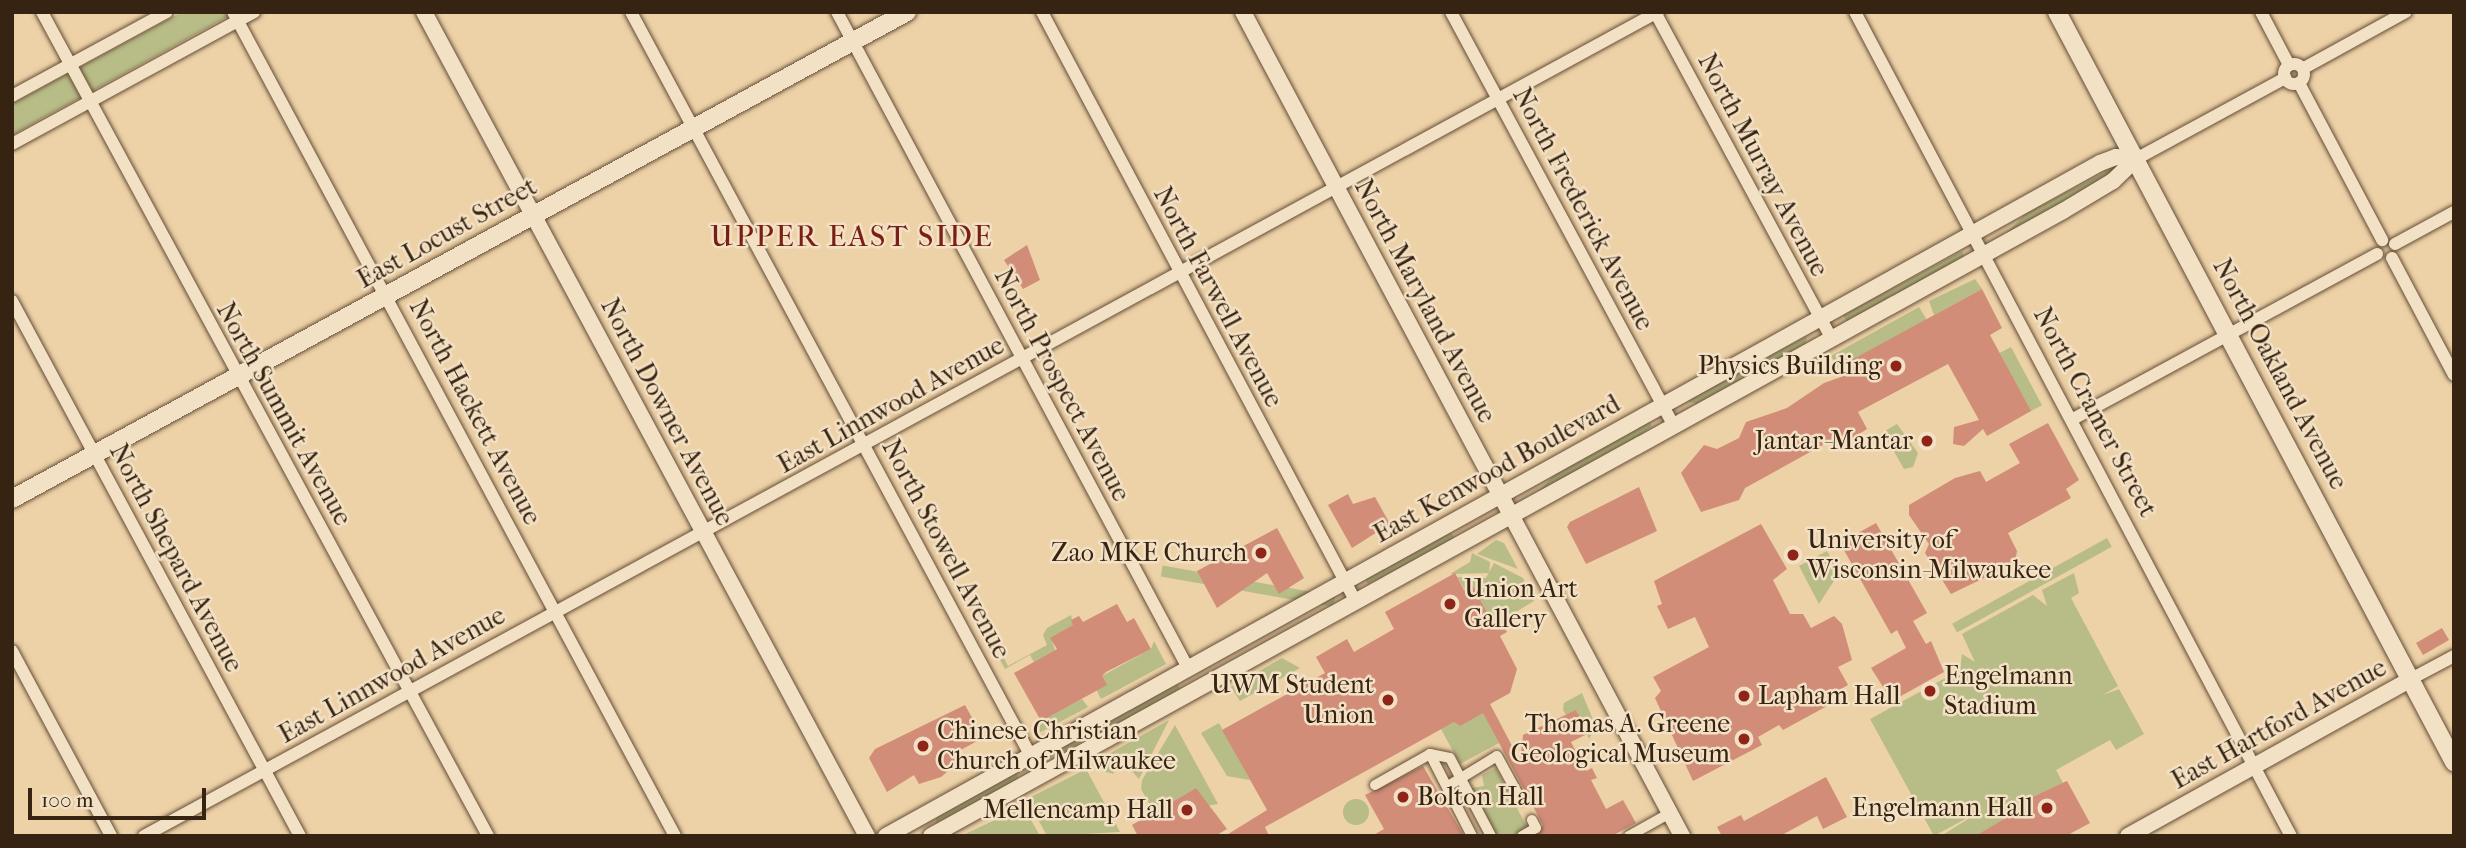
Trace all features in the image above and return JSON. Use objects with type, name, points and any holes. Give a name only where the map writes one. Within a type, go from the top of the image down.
[{"type":"main road","name":"East Locust Street","points":[[12,499],[907,12]]},
{"type":"main road","name":"North Oakland Avenue","points":[[2057,12],[2454,762]]},
{"type":"street","name":"North Summit Avenue","points":[[43,12],[488,836]]},
{"type":"street","points":[[12,96],[167,12]]},
{"type":"street","points":[[12,144],[235,17],[254,12]]},
{"type":"street","name":"North Downer Avenue","points":[[424,12],[867,836]]},
{"type":"street","name":"North Stowell Avenue","points":[[631,12],[1041,775]]},
{"type":"street","name":"North Prospect Avenue","points":[[837,12],[1188,668]]},
{"type":"street","name":"North Farwell Avenue","points":[[1042,12],[1356,601]]},
{"type":"street","name":"North Maryland Avenue","points":[[1243,12],[1682,836]]},
{"type":"street","name":"North Frederick Avenue","points":[[1451,12],[1674,426]]},
{"type":"street","name":"North Cramer Street","points":[[1855,12],[2073,419],[2291,836]]},
{"type":"street","points":[[2261,12],[2289,65],[2285,78],[2299,83],[2382,240],[2395,244],[2454,212]]},
{"type":"street","points":[[2289,65],[2304,68],[2406,12]]},
{"type":"street","name":"East Linnwood Avenue","points":[[144,836],[1656,13]]},
{"type":"street","name":"North Murray Avenue","points":[[1656,13],[1832,340]]},
{"type":"street","name":"North Hackett Avenue","points":[[235,17],[387,295],[675,836]]},
{"type":"street","points":[[2299,83],[2304,68]]},
{"type":"street","name":"East Kenwood Boulevard","points":[[931,836],[1984,255],[2113,181],[2136,159],[2285,78]]},
{"type":"street","name":"East Kenwood Boulevard","points":[[886,836],[2100,163],[2136,159]]},
{"type":"street","points":[[2073,419],[2377,254],[2382,240]]},
{"type":"street","points":[[2395,244],[2392,258],[2454,375]]},
{"type":"street","points":[[2377,254],[2392,258]]},
{"type":"street","name":"North Shepard Avenue","points":[[12,301],[300,836]]},
{"type":"street","points":[[12,651],[111,836]]},
{"type":"street","name":"East Hartford Avenue","points":[[2128,836],[2454,656]]},
{"type":"street","points":[[1430,754],[1472,836]]},
{"type":"street","points":[[1375,785],[1430,754],[1450,758],[1491,836]]},
{"type":"street","points":[[1448,786],[1497,756],[1520,798]]},
{"type":"street","points":[[1629,836],[1670,813]]},
{"type":"street","points":[[1522,836],[1536,828],[1532,821]]},
{"type":"green space","points":[[182,12],[236,12],[12,135],[12,104]]},
{"type":"green space","points":[[2117,166],[2119,170],[2001,239],[2025,214]]},
{"type":"green space","points":[[1962,251],[1964,256],[1938,277],[1846,321],[1843,315]]},
{"type":"green space","points":[[1975,279],[1982,289],[1934,315],[1929,301]]},
{"type":"green space","points":[[1919,307],[1927,320],[1852,391],[1831,356]]},
{"type":"green space","points":[[1807,336],[1805,344],[1704,406],[1686,401]]},
{"type":"green space","points":[[2011,347],[2042,405],[2031,411],[2000,353]]},
{"type":"green space","points":[[1649,422],[1652,426],[1625,449],[1531,499],[1556,473]]},
{"type":"green space","points":[[1897,424],[1918,453],[1913,467],[1904,469],[1883,432]]},
{"type":"green space","points":[[1451,532],[1454,537],[1447,545],[1368,584],[1365,579]]},
{"type":"green space","points":[[2107,538],[2112,547],[1957,633],[1952,624]]},
{"type":"green space","points":[[1496,540],[1504,543],[1518,569],[1477,554]]},
{"type":"green space","points":[[1827,551],[1839,573],[1819,604],[1799,566]]},
{"type":"green space","points":[[1472,553],[1490,562],[1489,573],[1450,574],[1470,562]]},
{"type":"green space","points":[[1494,563],[1523,578],[1534,601],[1501,621],[1498,616],[1491,620],[1473,586],[1465,590],[1457,577],[1486,578]]},
{"type":"green space","points":[[1163,566],[1335,596],[1333,607],[1161,576]]},
{"type":"green space","points":[[2074,573],[2079,593],[2071,598],[2118,686],[2103,695],[2119,689],[2144,734],[2116,750],[2110,740],[2056,770],[2063,783],[2013,805],[2008,818],[1975,836],[1941,836],[1987,807],[1934,836],[1870,719],[1960,670],[1962,654],[1975,662],[1962,634],[2033,595],[2047,606],[2042,590]]},
{"type":"green space","points":[[1071,615],[1074,627],[1051,638],[1055,650],[1034,662],[1030,655],[1005,669],[1000,660],[1004,658],[1008,666],[1047,645],[1043,635],[1047,628]]},
{"type":"green space","points":[[1154,641],[1166,664],[1101,699],[1097,691],[1102,676],[1151,649]]},
{"type":"green space","points":[[1282,658],[1300,668],[1240,701],[1231,687]]},
{"type":"green space","points":[[1177,683],[1181,690],[1055,756],[1053,752]]},
{"type":"green space","points":[[1582,693],[1596,727],[1589,739],[1577,711],[1566,715],[1563,710],[1564,703]]},
{"type":"green space","points":[[1082,699],[1088,707],[1039,733],[1039,720]]},
{"type":"green space","points":[[1484,710],[1499,743],[1460,764],[1441,729],[1454,722],[1460,726]]},
{"type":"green space","points":[[1169,720],[1139,779],[1127,766],[1132,763],[1126,753],[1113,762],[1114,774],[1106,772],[1098,760]]},
{"type":"green space","points":[[1219,723],[1250,780],[1227,776],[1201,733]]},
{"type":"green space","points":[[1175,725],[1218,804],[1206,806],[1196,788],[1154,812],[1141,789],[1142,780]]},
{"type":"green space","points":[[1496,768],[1528,829],[1515,836],[1497,836],[1472,788],[1484,786],[1482,775]]},
{"type":"green space","points":[[1086,769],[1120,832],[1047,836],[1027,799]]},
{"type":"green space","points":[[1018,770],[1017,780],[935,826],[937,815]]},
{"type":"green space","points":[[1356,799],[1366,802],[1369,812],[1366,822],[1356,825],[1346,822],[1343,812],[1346,802]]},
{"type":"green space","points":[[1021,802],[1040,836],[961,836],[1022,807]]},
{"type":"building","points":[[1027,245],[1040,280],[1023,289],[1004,260]]},
{"type":"building","points":[[1982,289],[2002,328],[1990,335],[2031,411],[1987,436],[1983,429],[1964,446],[1953,444],[1954,427],[1979,420],[1948,364],[1858,412],[1867,429],[1837,448],[1830,441],[1745,488],[1739,500],[1701,512],[1681,473],[1704,445],[1717,449],[1739,438],[1746,422],[1787,408],[1824,383],[1852,373],[1846,363]]},
{"type":"building","points":[[2048,423],[2079,480],[2066,489],[2071,498],[2008,533],[2017,551],[2015,563],[1951,594],[1925,553],[1929,544],[1909,515],[1909,505],[1955,478],[1980,471],[1986,482],[2020,463],[2009,444]]},
{"type":"building","points":[[1639,487],[1657,531],[1586,564],[1567,527],[1570,522]]},
{"type":"building","points":[[1348,494],[1353,504],[1375,497],[1390,524],[1352,548],[1328,505]]},
{"type":"building","points":[[1876,523],[1927,613],[1913,621],[1926,644],[1931,641],[1944,672],[1892,701],[1871,668],[1906,648],[1897,630],[1891,634],[1840,543]]},
{"type":"building","name":"Lapham Hall","points":[[1761,524],[1787,569],[1773,580],[1790,614],[1803,614],[1811,628],[1834,616],[1842,624],[1852,660],[1838,667],[1848,685],[1825,698],[1829,705],[1783,730],[1779,725],[1758,737],[1762,745],[1693,781],[1655,698],[1661,691],[1653,677],[1709,647],[1695,617],[1668,629],[1657,606],[1662,604],[1654,581]]},
{"type":"building","name":"Zao MKE Church","points":[[1277,528],[1304,578],[1279,594],[1267,573],[1217,608],[1197,571]]},
{"type":"building","name":"UWM Student Union","points":[[1455,573],[1464,590],[1473,586],[1491,620],[1498,616],[1507,632],[1500,636],[1517,669],[1510,693],[1490,704],[1520,761],[1523,735],[1576,710],[1589,733],[1571,742],[1586,771],[1592,768],[1597,778],[1591,780],[1606,809],[1623,800],[1636,823],[1612,836],[1537,836],[1543,825],[1483,713],[1460,726],[1454,722],[1265,827],[1269,836],[1225,836],[1267,810],[1222,730],[1325,673],[1316,657],[1347,639],[1354,652],[1394,629],[1385,612]]},
{"type":"building","points":[[1117,604],[1127,622],[1134,618],[1151,649],[1106,672],[1102,676],[1107,685],[1041,721],[1014,673],[1057,649],[1050,638],[1073,625],[1071,620],[1079,616],[1083,622]]},
{"type":"building","points":[[2442,628],[2449,640],[2423,655],[2416,643]]},
{"type":"building","name":"Chinese Christian Church of Milwaukee","points":[[965,705],[983,738],[955,753],[960,761],[941,777],[919,784],[914,775],[887,792],[869,758],[875,749]]},
{"type":"building","name":"Bolton Hall","points":[[1423,766],[1464,836],[1372,836],[1384,829],[1365,795]]},
{"type":"building","points":[[1826,777],[1847,817],[1823,829],[1817,816],[1780,836],[1722,836],[1717,827],[1741,815],[1744,821]]},
{"type":"building","name":"Engelmann Hall","points":[[2067,781],[2090,823],[2066,836],[1975,836],[2008,817],[2012,806]]},
{"type":"building","name":"Mellencamp Hall","points":[[1196,788],[1227,829],[1215,836],[1138,836],[1132,825]]},
{"type":"place","name":"Physics Building","points":[[1896,366]]},
{"type":"place","name":"Jantar-Mantar","points":[[1927,441]]},
{"type":"place","name":"Zao MKE Church","points":[[1261,553]]},
{"type":"place","name":"University of Wisconsin-Milwaukee","points":[[1793,555]]},
{"type":"place","name":"Union Art Gallery","points":[[1450,604]]},
{"type":"place","name":"Engelmann Stadium","points":[[1930,691]]},
{"type":"place","name":"Lapham Hall","points":[[1744,696]]},
{"type":"place","name":"UWM Student Union","points":[[1388,700]]},
{"type":"place","name":"Thomas A. Greene Geological Museum","points":[[1744,739]]},
{"type":"place","name":"Chinese Christian Church of Milwaukee","points":[[923,746]]},
{"type":"place","name":"Bolton Hall","points":[[1403,797]]},
{"type":"place","name":"Engelmann Hall","points":[[2047,808]]},
{"type":"place","name":"Mellencamp Hall","points":[[1187,810]]},
{"type":"district","name":"UPPER EAST SIDE","points":[[852,237]]}]
